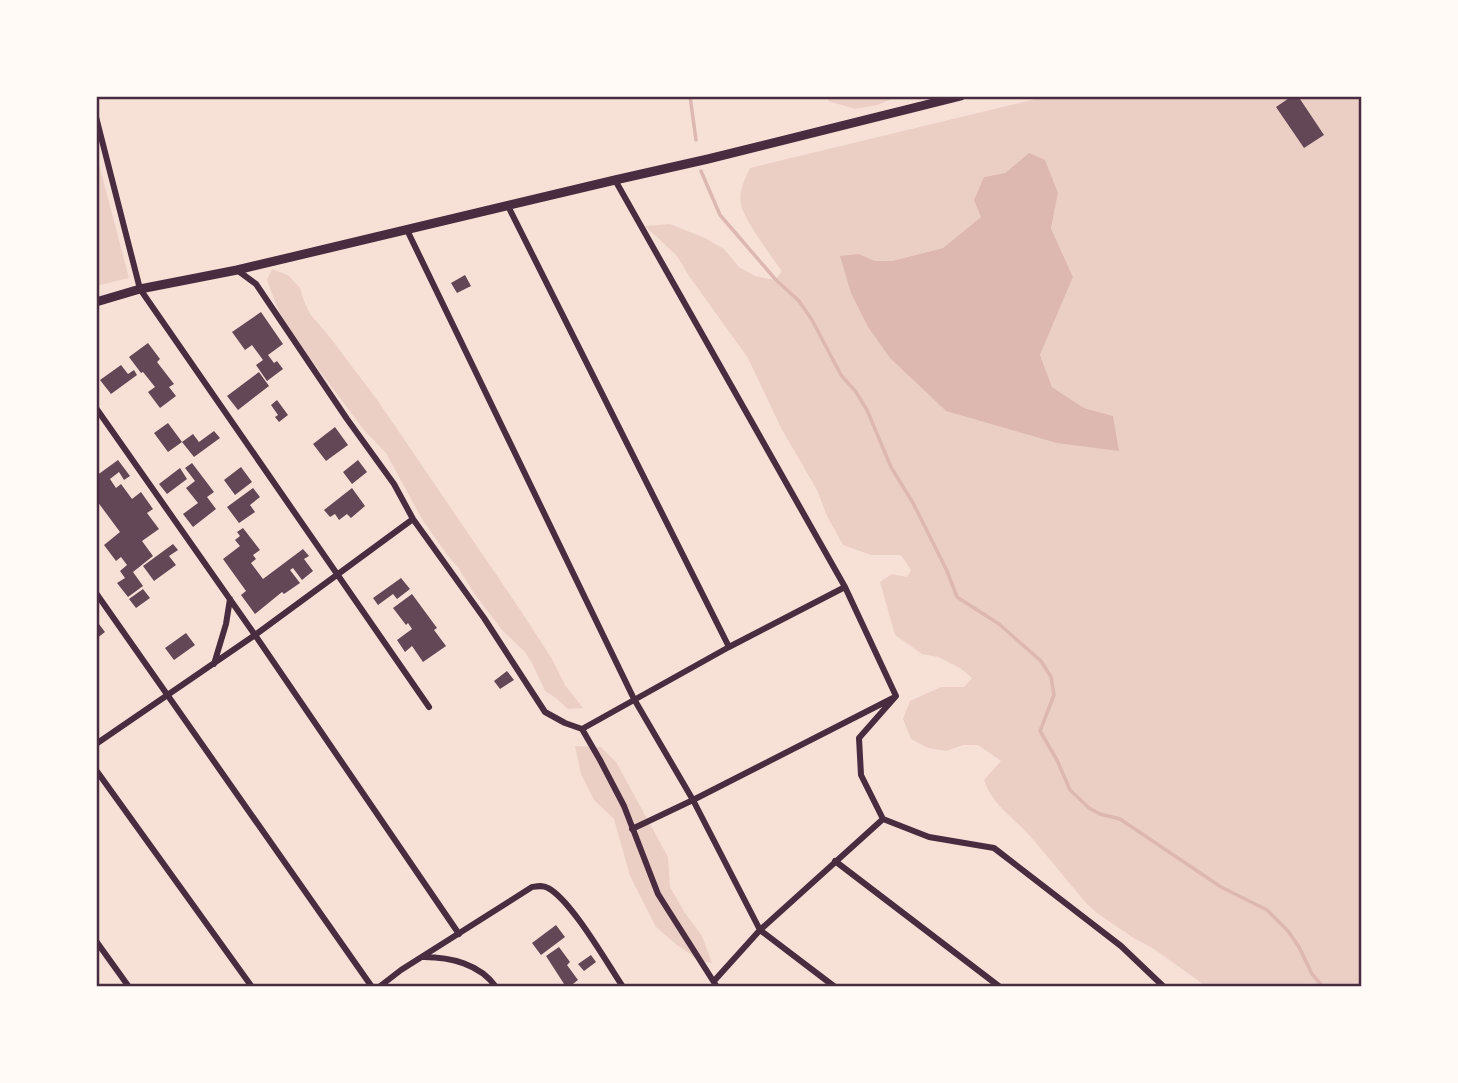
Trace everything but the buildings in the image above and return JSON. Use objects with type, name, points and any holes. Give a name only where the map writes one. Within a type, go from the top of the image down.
[{"type":"main road","points":[[96,302],[140,289],[237,270],[683,165],[961,96]]},
{"type":"street","points":[[96,117],[140,289],[429,707]]},
{"type":"street","points":[[615,180],[845,587],[896,696]]},
{"type":"street","points":[[508,206],[729,647]]},
{"type":"street","points":[[407,230],[634,699],[693,800],[760,930],[835,987]]},
{"type":"street","points":[[237,270],[256,284],[394,484],[413,519],[484,618],[545,712],[582,729],[624,806],[658,894],[715,984],[760,930],[883,819]]},
{"type":"street","points":[[96,408],[459,934]]},
{"type":"street","points":[[96,744],[255,635],[413,519]]},
{"type":"street","points":[[582,729],[729,647],[845,587]]},
{"type":"street","points":[[96,593],[372,987]]},
{"type":"street","points":[[214,664],[230,599]]},
{"type":"street","points":[[632,829],[896,696]]},
{"type":"street","points":[[896,696],[859,738],[861,775],[883,819],[929,837],[994,848],[1121,946],[1164,987]]},
{"type":"street","points":[[96,769],[252,987]]},
{"type":"street","points":[[835,861],[1000,987]]},
{"type":"street","points":[[379,987],[401,970],[532,887],[542,886],[551,889],[568,905],[623,987]]},
{"type":"street","points":[[96,942],[129,987]]},
{"type":"street","points":[[422,957],[444,957],[461,962],[493,982],[496,987]]},
{"type":"shaded area","points":[[829,96],[900,96],[877,105],[855,109],[828,101]]},
{"type":"shaded area","points":[[1048,96],[1362,96],[1362,987],[1207,987],[1087,904],[1030,836],[992,797],[984,780],[1001,761],[978,745],[963,745],[946,751],[928,748],[911,739],[903,719],[910,701],[941,687],[964,687],[972,678],[960,668],[938,657],[922,654],[895,635],[880,582],[892,574],[907,577],[911,570],[901,555],[871,555],[843,545],[817,490],[781,428],[748,358],[677,256],[645,226],[670,224],[705,238],[724,249],[739,267],[755,276],[775,280],[782,271],[753,229],[741,205],[741,190],[750,168]],"holes":[[[1029,153],[1058,193],[1051,227],[1073,277],[1040,355],[1052,387],[1084,408],[1113,416],[946,411],[919,384],[859,254],[875,261],[892,261],[943,248],[981,217],[984,177],[1005,173]]]},
{"type":"shaded area","points":[[96,153],[129,278],[96,286]]},
{"type":"shaded area","points":[[1029,153],[1045,160],[1058,193],[1051,228],[1073,277],[1040,355],[1052,387],[1084,408],[1113,416],[1119,451],[1057,443],[946,411],[890,358],[868,327],[851,293],[840,256],[859,254],[875,261],[892,261],[943,248],[981,217],[974,200],[984,177],[1005,173]]},
{"type":"shaded area","points":[[272,269],[288,275],[300,288],[310,314],[378,401],[521,611],[552,659],[565,685],[583,708],[568,709],[545,691],[524,651],[502,630],[473,592],[422,519],[386,453],[364,430],[284,321],[267,280]]},
{"type":"shaded area","points":[[575,746],[601,747],[616,762],[668,857],[670,887],[702,936],[712,963],[700,961],[656,927],[630,876],[614,819],[594,800],[581,774]]},
{"type":"waterway","points":[[690,96],[696,140]]},
{"type":"waterway","points":[[701,171],[720,215],[776,280],[799,301],[841,375],[867,410],[891,467],[913,503],[957,597],[999,624],[1041,661],[1051,677],[1054,695],[1040,731],[1070,790],[1089,808],[1120,819],[1221,887],[1267,910],[1288,931],[1312,974],[1323,987]]}]
